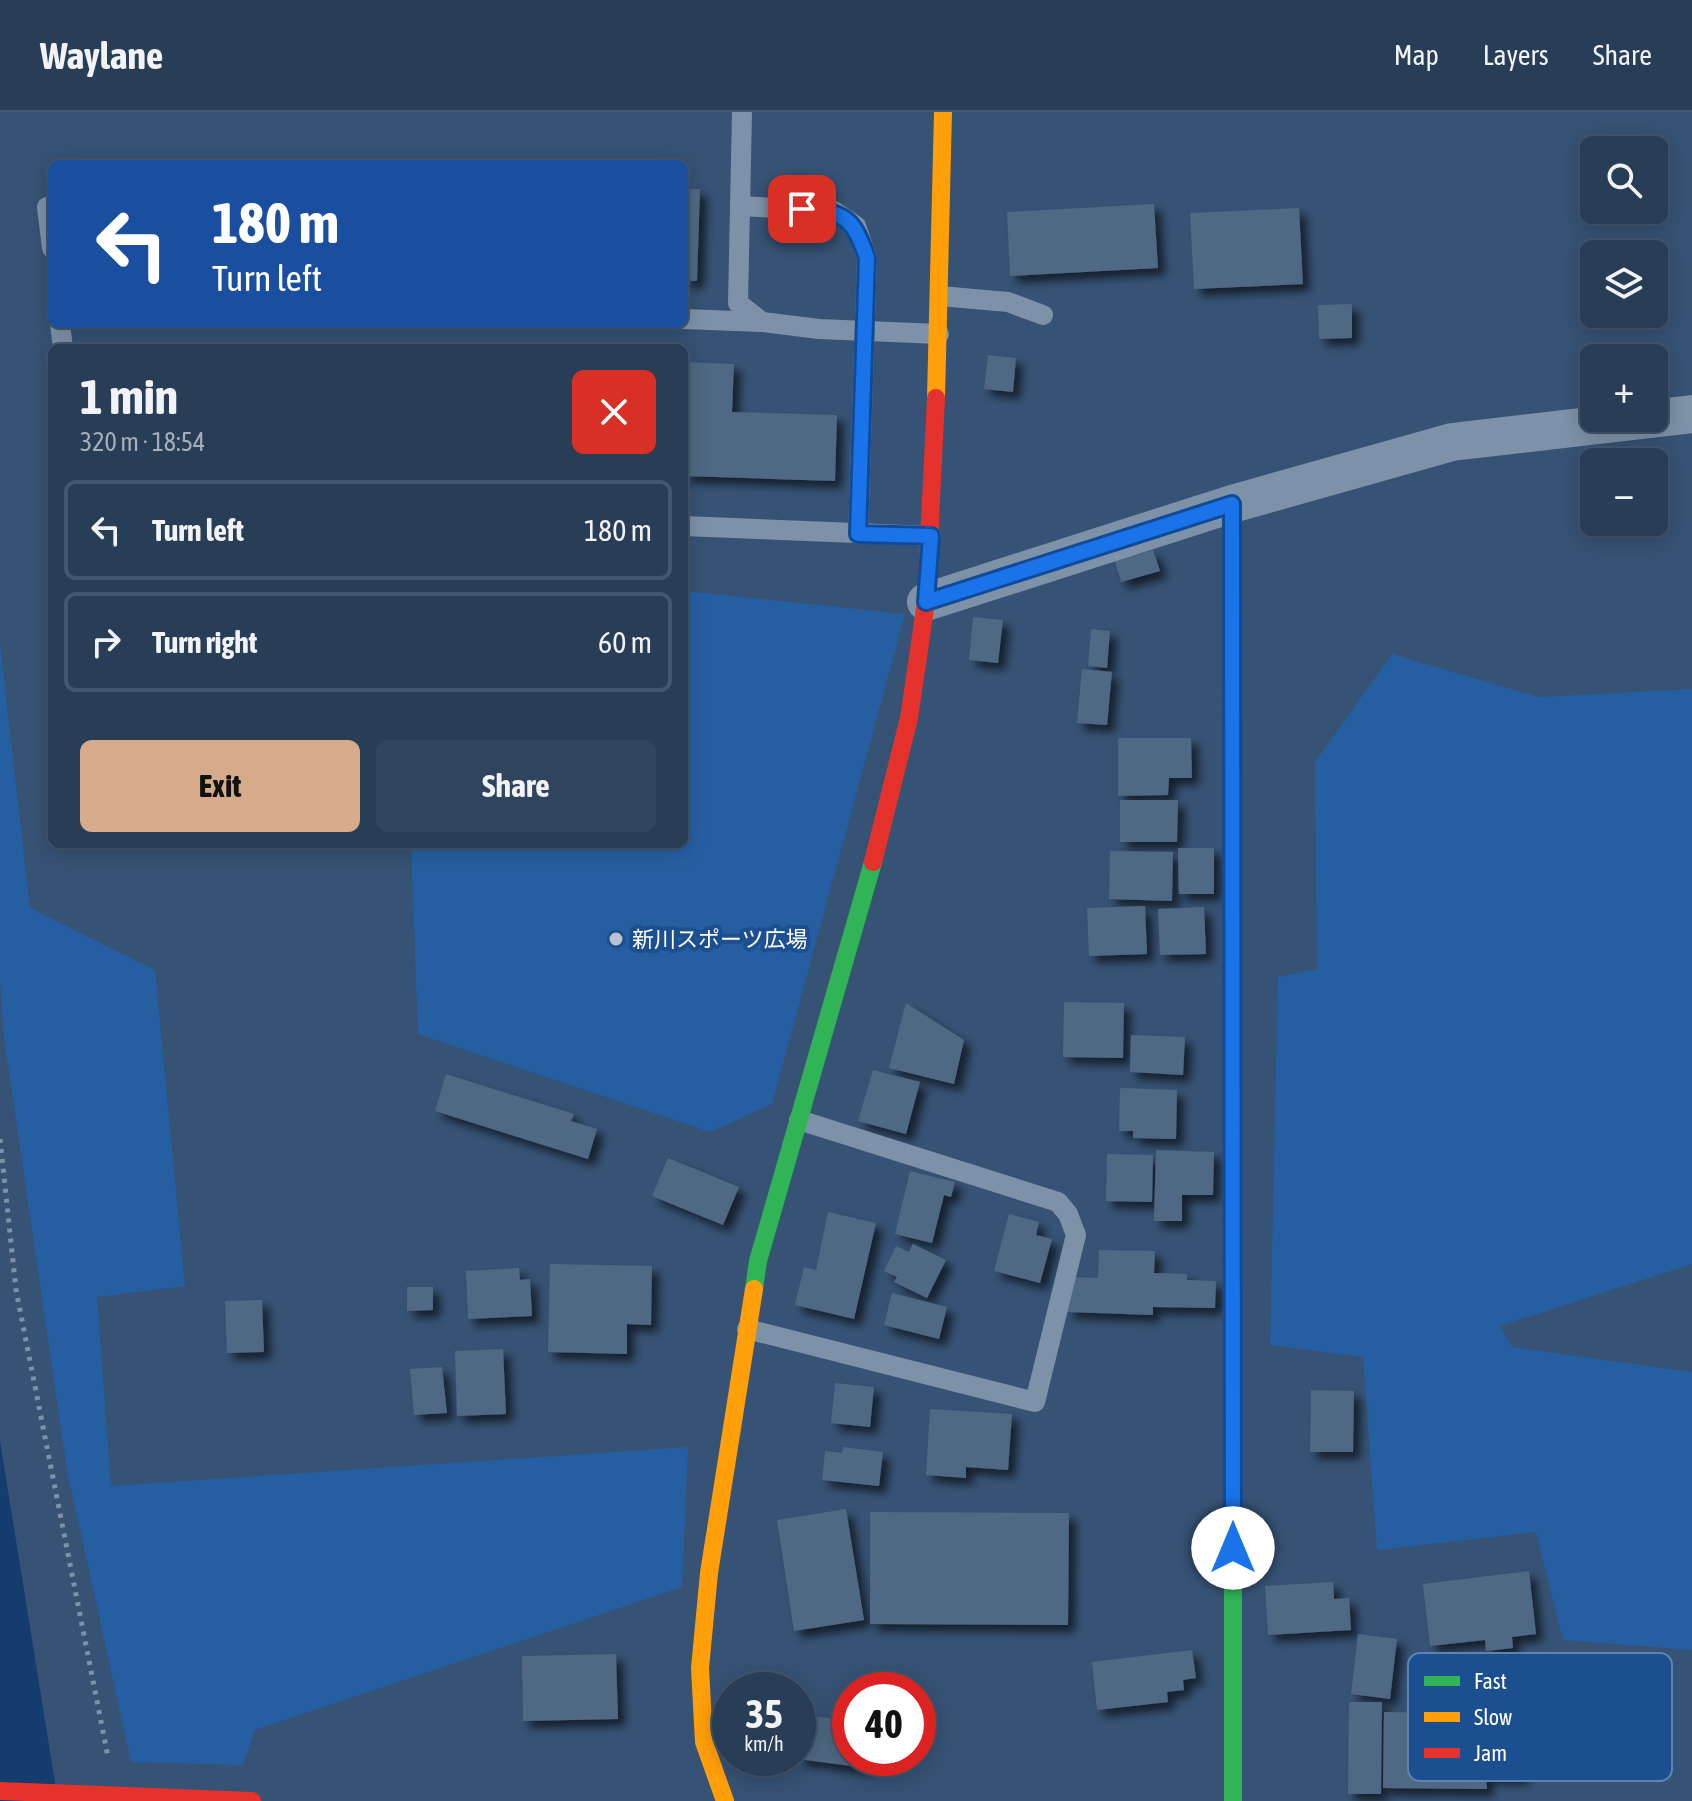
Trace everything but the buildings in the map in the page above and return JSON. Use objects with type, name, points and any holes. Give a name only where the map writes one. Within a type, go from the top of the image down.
[{"type":"street","points":[[725,1801],[704,1742],[700,1668],[709,1573],[758,1261],[880,837],[909,718],[926,602],[939,334],[943,112]]},
{"type":"street","points":[[926,602],[1232,504],[1452,442],[1692,414]]},
{"type":"street","points":[[1232,504],[1233,1801]]},
{"type":"street","points":[[0,1791],[252,1801]]},
{"type":"lane","points":[[742,112],[738,303],[762,322]]},
{"type":"lane","points":[[740,206],[834,211],[856,226],[867,258],[862,332],[858,534]]},
{"type":"lane","points":[[47,207],[48,215]]},
{"type":"lane","points":[[940,296],[1008,302],[1043,315]]},
{"type":"lane","points":[[688,319],[762,322],[862,332],[939,334]]},
{"type":"lane","points":[[688,526],[931,536]]},
{"type":"lane","points":[[747,1329],[1035,1402],[1039,1387],[1076,1235],[1068,1214],[1058,1202],[799,1120]]},
{"type":"path","points":[[0,1139],[16,1290],[116,1796]]},
{"type":"shaded area","name":"新川スポーツ広場","points":[[688,591],[905,614],[772,1104],[710,1132],[418,1034],[411,848],[688,848]]},
{"type":"shaded area","points":[[0,644],[30,908],[155,970],[185,1286],[97,1297],[111,1486],[688,1447],[682,1587],[255,1730],[243,1765],[131,1762],[67,1470],[4,1038],[0,983]]},
{"type":"shaded area","points":[[1392,654],[1539,697],[1692,689],[1692,1264],[1500,1326],[1512,1347],[1692,1372],[1692,1650],[1563,1640],[1536,1532],[1377,1550],[1363,1357],[1270,1345],[1278,977],[1317,969],[1315,762]]},
{"type":"shaded area","points":[[0,1441],[58,1801],[0,1801]]},
{"type":"traffic: fast","points":[[754,1289],[758,1261],[873,862]]},
{"type":"traffic: fast","points":[[1233,1390],[1233,1801]]},
{"type":"traffic: slow","points":[[936,398],[943,112]]},
{"type":"traffic: slow","points":[[1232,1036],[1233,1390]]},
{"type":"traffic: slow","points":[[725,1801],[704,1742],[700,1668],[709,1573],[754,1289]]},
{"type":"traffic: jam","points":[[873,862],[909,718],[926,602],[936,398]]},
{"type":"traffic: jam","points":[[1232,504],[1232,1036]]},
{"type":"traffic: jam","points":[[0,1791],[252,1801]]},
{"type":"place","name":"新川スポーツ広場","points":[[616,939]]},
{"type":"route","points":[[802,209],[834,211],[856,226],[867,258],[862,332],[858,534],[931,536],[926,602],[1232,504],[1233,1548]]}]
